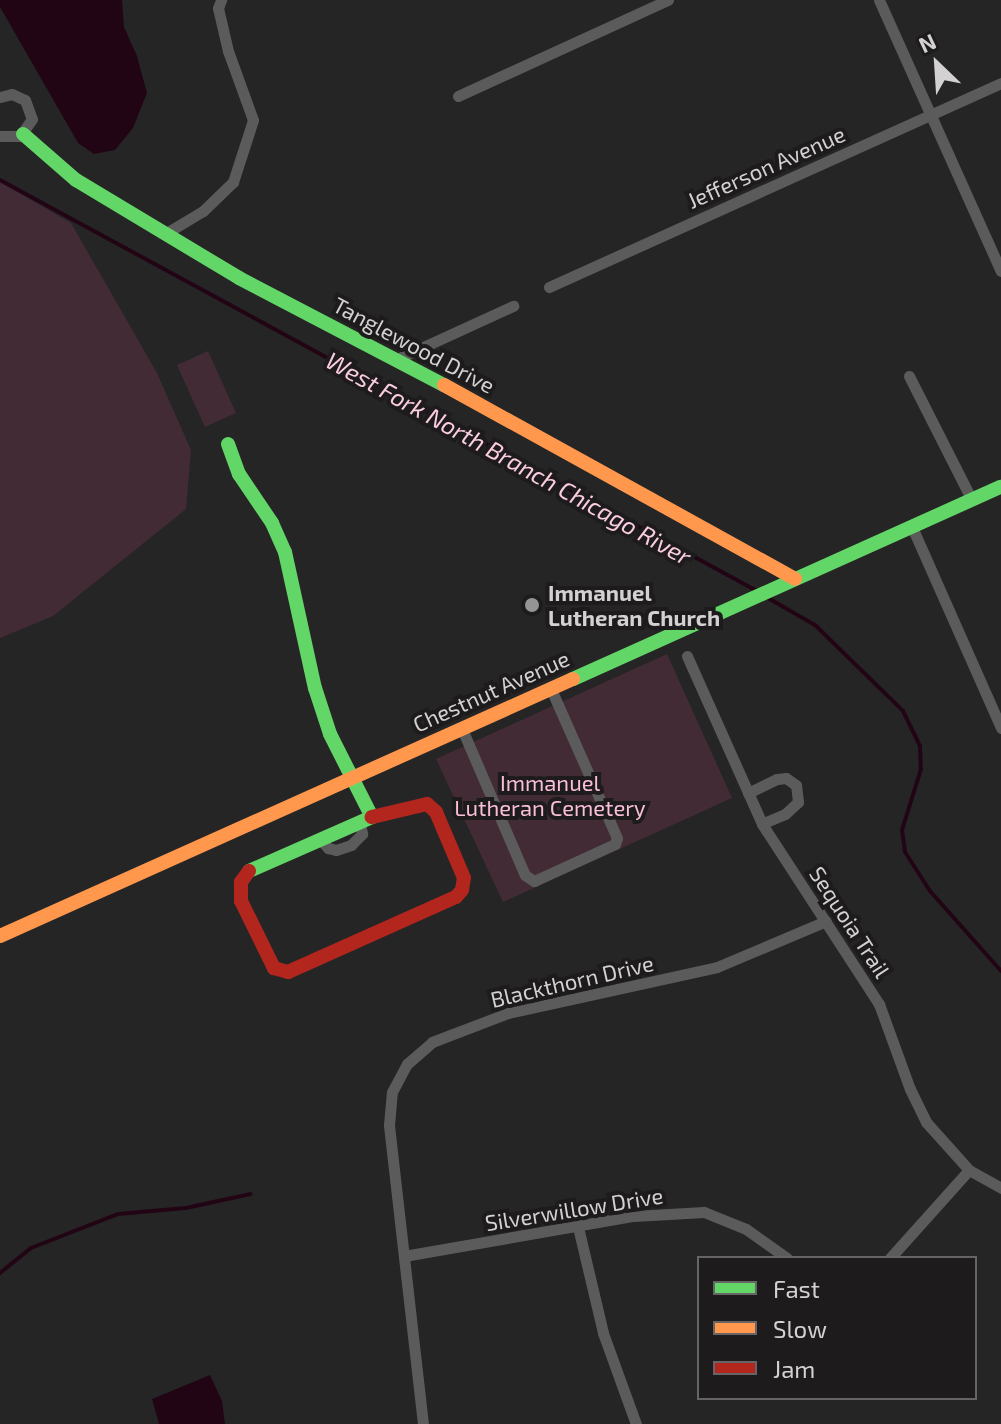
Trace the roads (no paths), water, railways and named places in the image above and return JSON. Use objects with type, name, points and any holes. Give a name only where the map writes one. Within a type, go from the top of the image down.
[{"type":"street","points":[[168,232],[203,211],[233,182],[253,120],[228,51],[218,8],[221,0]]},
{"type":"street","points":[[458,96],[668,0]]},
{"type":"street","points":[[879,0],[1001,271]]},
{"type":"street","name":"Jefferson Avenue","points":[[549,287],[1001,83]]},
{"type":"street","points":[[0,97],[19,96],[30,105],[32,119],[23,134],[13,138],[0,136]]},
{"type":"street","name":"Tanglewood Drive","points":[[23,134],[76,180],[168,232],[239,278],[397,359],[795,579]]},
{"type":"street","points":[[397,359],[513,306]]},
{"type":"street","points":[[909,376],[972,500]]},
{"type":"street","points":[[228,444],[239,474],[272,523],[285,552],[315,688],[366,820]]},
{"type":"street","name":"Chestnut Avenue","points":[[0,936],[1001,487]]},
{"type":"street","points":[[912,527],[1001,728]]},
{"type":"street","name":"Sequoia Trail","points":[[687,656],[762,824],[879,1004],[910,1089],[926,1122],[969,1170],[1001,1188]]},
{"type":"street","points":[[462,729],[525,875],[534,881],[615,844],[617,838],[551,689]]},
{"type":"street","points":[[748,793],[777,779],[791,781],[799,790],[798,802],[785,814],[762,824]]},
{"type":"street","points":[[416,804],[427,804],[436,812],[464,878],[462,890],[456,897],[338,952],[283,973],[270,963],[241,901],[241,882],[248,872],[366,820],[416,804]]},
{"type":"street","name":"Blackthorn Drive","points":[[423,1424],[389,1125],[392,1092],[407,1064],[432,1042],[508,1013],[717,967],[826,921]]},
{"type":"street","points":[[892,1256],[969,1170]]},
{"type":"street","name":"Silverwillow Drive","points":[[404,1256],[634,1216],[704,1212],[746,1229],[784,1256]]},
{"type":"street","points":[[578,1227],[603,1333],[636,1424]]},
{"type":"waterway","name":"West Fork North Branch Chicago River","points":[[0,180],[757,591]]},
{"type":"waterway","name":"West Fork North Branch Chicago River","points":[[768,598],[815,625],[903,711],[920,746],[921,769],[902,830],[905,852],[930,891],[1001,971]]},
{"type":"waterway","points":[[0,1273],[31,1248],[118,1214],[186,1208],[251,1194]]},
{"type":"place","name":"Immanuel Lutheran Church","points":[[532,605]]},
{"type":"park label","name":"Immanuel Lutheran Cemetery","points":[[550,794]]}]
